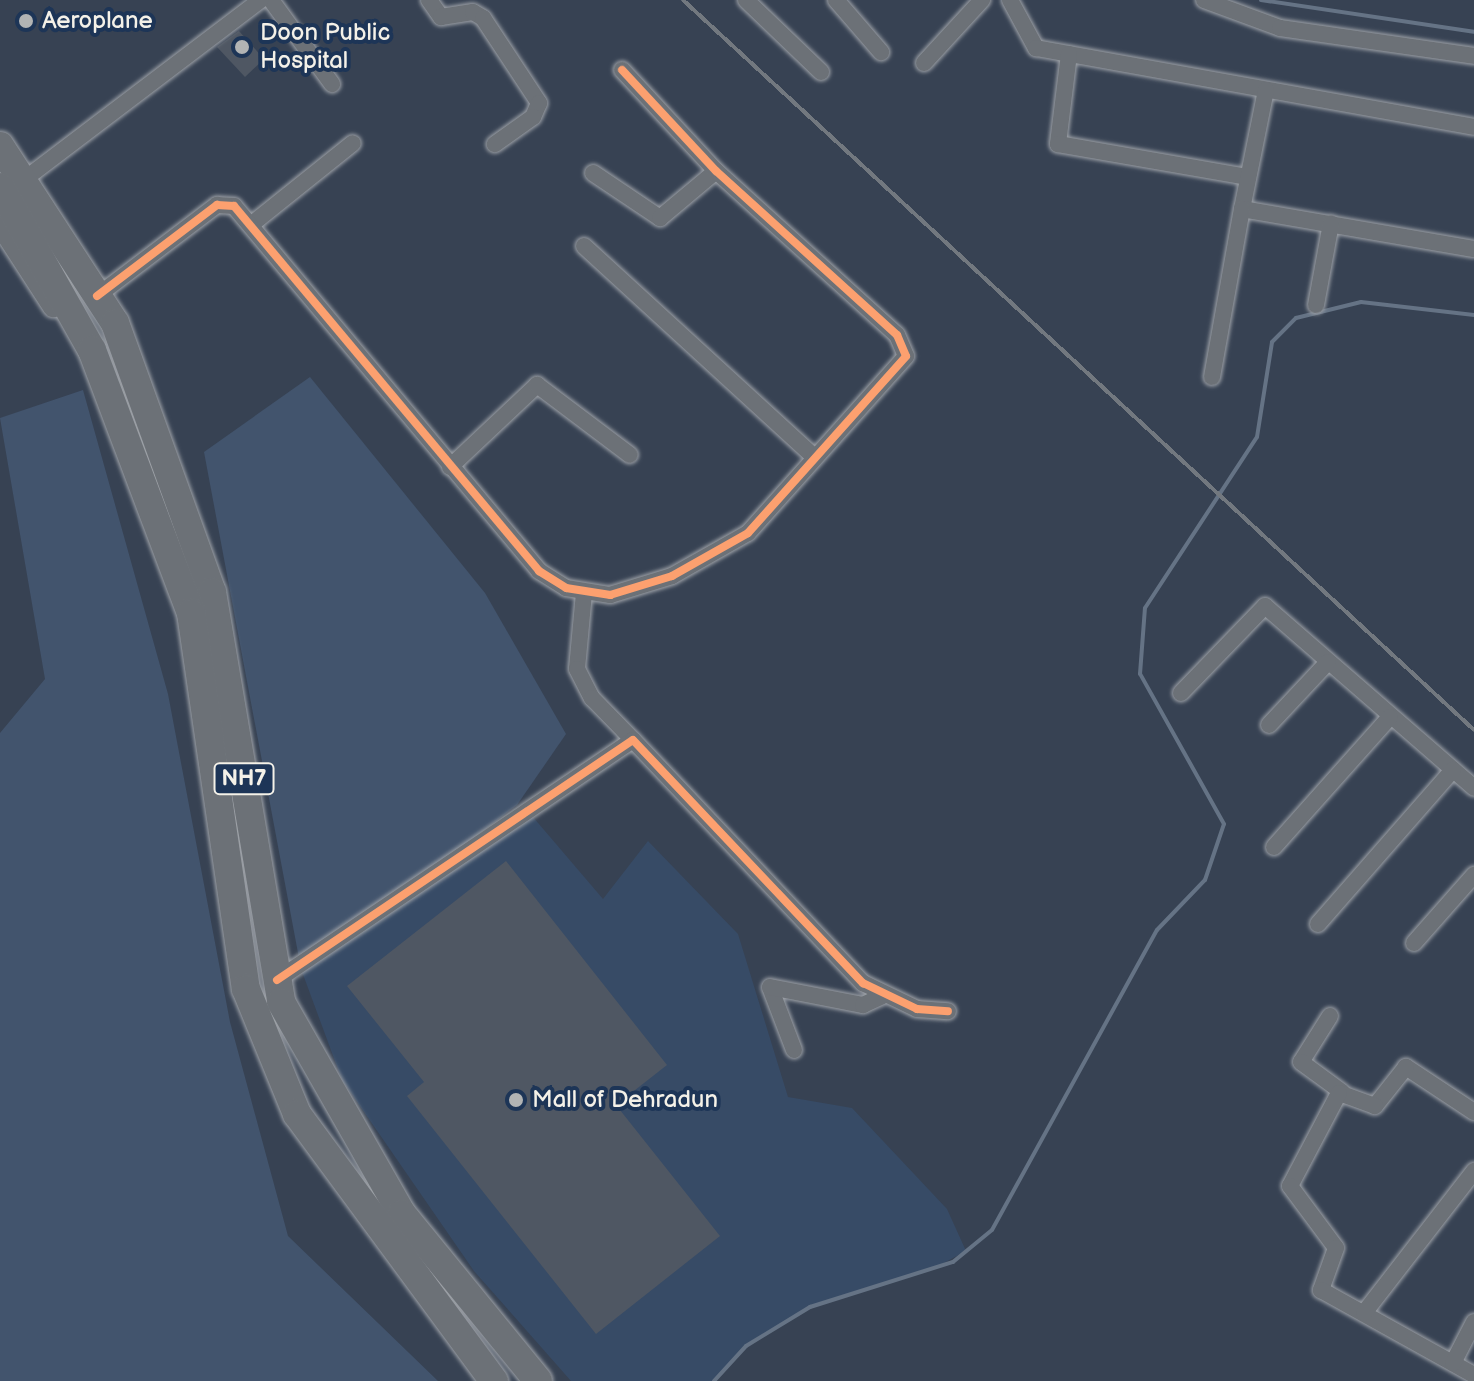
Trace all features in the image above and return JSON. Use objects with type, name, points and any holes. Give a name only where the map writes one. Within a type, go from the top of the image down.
[{"type":"highway","name":"NH7","points":[[0,146],[6,200],[92,350],[191,613],[246,989],[297,1114],[494,1381]]},
{"type":"highway","name":"NH7","points":[[6,200],[97,296],[115,323],[212,592],[281,1002],[402,1214],[538,1381]]},
{"type":"street","points":[[6,200],[261,0]]},
{"type":"street","points":[[271,0],[332,84]]},
{"type":"street","points":[[429,0],[441,17],[473,12],[483,18],[539,103],[533,117],[495,144]]},
{"type":"street","points":[[746,0],[821,72]]},
{"type":"street","points":[[836,0],[881,52]]},
{"type":"street","points":[[924,63],[982,0]]},
{"type":"street","points":[[1010,0],[1026,41],[1069,54],[1474,127]]},
{"type":"street","points":[[1204,0],[1280,28],[1474,56]]},
{"type":"street","points":[[1069,54],[1058,144],[1248,177]]},
{"type":"street","points":[[97,296],[217,205],[234,206],[539,571],[584,593],[641,588],[729,548],[812,455],[903,365],[903,344],[716,171],[622,70]]},
{"type":"street","points":[[1212,377],[1266,90]]},
{"type":"street","points":[[252,224],[353,143]]},
{"type":"street","points":[[593,173],[660,218],[716,171]]},
{"type":"street","points":[[1242,209],[1474,249]]},
{"type":"street","points":[[1316,305],[1331,223]]},
{"type":"street","points":[[584,246],[812,455]]},
{"type":"street","points":[[450,467],[537,385],[630,455]]},
{"type":"street","points":[[584,593],[577,669],[592,698],[882,996],[948,1011]]},
{"type":"street","points":[[1181,693],[1261,606],[1474,788]]},
{"type":"street","points":[[1269,725],[1328,662]]},
{"type":"street","points":[[1274,847],[1390,717]]},
{"type":"street","points":[[277,980],[633,740]]},
{"type":"street","points":[[1318,924],[1453,770]]},
{"type":"street","points":[[1414,943],[1474,875]]},
{"type":"street","points":[[794,1050],[770,987],[863,1005],[882,996]]},
{"type":"street","points":[[1330,1016],[1301,1062],[1342,1092],[1375,1106],[1406,1067],[1474,1112]]},
{"type":"street","points":[[1342,1092],[1290,1186],[1336,1248],[1321,1290],[1474,1375]]},
{"type":"street","points":[[1364,1313],[1474,1171]]},
{"type":"street","points":[[1453,1363],[1474,1322]]},
{"type":"shaded area","points":[[310,377],[485,593],[566,734],[517,805],[301,969],[204,452]]},
{"type":"shaded area","points":[[83,390],[168,694],[230,1022],[288,1236],[438,1381],[0,1381],[0,733],[45,679],[0,418]]},
{"type":"shaded area","points":[[533,817],[603,899],[648,841],[738,934],[788,1097],[852,1108],[947,1209],[966,1251],[929,1271],[810,1307],[746,1346],[714,1381],[571,1381],[474,1271],[342,1080],[301,969]]},
{"type":"building","points":[[239,31],[264,59],[245,77],[217,47]]},
{"type":"building","name":"Mall of Dehradun","points":[[506,861],[667,1065],[616,1105],[720,1236],[596,1334],[407,1096],[424,1082],[347,986]]},
{"type":"waterway","points":[[1261,0],[1474,32]]},
{"type":"waterway","points":[[714,1381],[746,1346],[810,1307],[953,1262],[992,1230],[1157,930],[1205,880],[1224,824],[1140,674],[1145,608],[1257,437],[1272,342],[1296,318],[1361,302],[1474,315]]},
{"type":"railway","points":[[683,0],[1474,730]]},
{"type":"cycle path","points":[[97,296],[217,205],[234,206],[539,571],[566,588],[610,595],[672,576],[748,533],[906,356],[897,335],[716,171],[622,70]]},
{"type":"cycle path","points":[[277,980],[633,740],[863,983],[917,1009],[948,1011]]},
{"type":"place","name":"Aeroplane","points":[[26,21]]},
{"type":"place","name":"Doon Public Hospital","points":[[242,47]]},
{"type":"place","name":"Mall of Dehradun","points":[[516,1100]]}]
